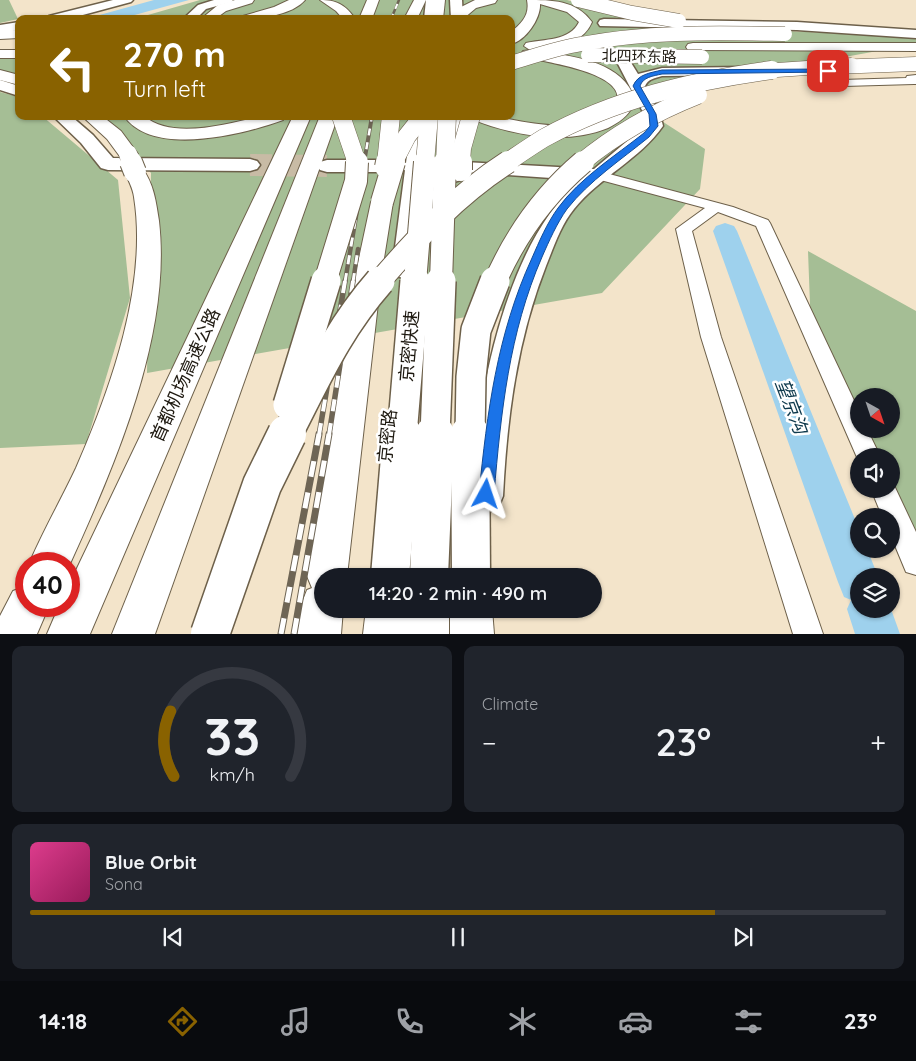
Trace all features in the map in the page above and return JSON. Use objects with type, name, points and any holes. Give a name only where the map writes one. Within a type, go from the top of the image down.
[{"type":"highway","points":[[212,15],[222,8],[248,0]]},
{"type":"highway","points":[[261,15],[278,10],[299,0]]},
{"type":"highway","points":[[326,0],[349,15]]},
{"type":"highway","points":[[366,15],[372,0]]},
{"type":"highway","points":[[412,15],[420,0]]},
{"type":"highway","points":[[437,15],[439,0]]},
{"type":"highway","points":[[450,0],[450,15]]},
{"type":"highway","points":[[460,15],[463,10],[473,4],[491,0]]},
{"type":"highway","points":[[515,36],[532,18],[534,10],[533,0]]},
{"type":"highway","points":[[539,0],[717,27],[785,34]]},
{"type":"highway","points":[[523,51],[572,37],[581,32],[586,22],[579,14],[575,5]]},
{"type":"highway","points":[[515,62],[572,44],[630,35],[702,32],[916,40]]},
{"type":"highway","points":[[0,36],[15,34]]},
{"type":"highway","points":[[0,44],[15,44]]},
{"type":"highway","name":"北四环东路","points":[[698,52],[916,47]]},
{"type":"highway","points":[[491,120],[508,126],[532,130],[567,130],[607,122],[618,114],[626,104],[627,93],[612,78],[598,70],[523,51]]},
{"type":"highway","name":"北四环东路","points":[[523,51],[916,56]]},
{"type":"highway","points":[[0,54],[15,54]]},
{"type":"highway","points":[[264,481],[342,329],[367,295],[415,239],[438,216],[507,160],[570,124],[620,102],[700,80],[796,66],[916,64]]},
{"type":"highway","points":[[471,568],[469,381],[476,328],[496,275],[512,244],[528,220],[564,178],[585,158],[611,139],[676,104],[726,86],[764,76],[852,65]]},
{"type":"highway","points":[[0,75],[15,79]]},
{"type":"highway","points":[[55,552],[78,506],[110,429],[138,325],[146,284],[148,252],[144,196],[131,163],[114,135],[83,120]]},
{"type":"highway","points":[[137,120],[143,125],[160,131],[181,133],[215,132],[242,128],[265,120]]},
{"type":"highway","name":"首都机场高速公路","points":[[68,634],[300,120]]},
{"type":"highway","points":[[133,634],[327,120]]},
{"type":"highway","points":[[210,634],[264,481],[356,181],[357,162],[341,120]]},
{"type":"highway","points":[[382,202],[391,120]]},
{"type":"highway","points":[[327,568],[368,277],[382,202],[390,169],[419,120]]},
{"type":"highway","name":"京密快速","points":[[391,568],[429,120]]},
{"type":"highway","name":"京密快速","points":[[429,568],[447,120]]},
{"type":"highway","points":[[439,336],[453,300],[459,244],[462,148],[470,120]]},
{"type":"highway","points":[[14,634],[22,617]]},
{"type":"highway","points":[[318,634],[320,618]]},
{"type":"highway","points":[[385,634],[386,618]]},
{"type":"highway","points":[[427,634],[428,618]]},
{"type":"highway","points":[[471,618],[472,634]]},
{"type":"street","points":[[69,15],[127,0]]},
{"type":"street","points":[[191,15],[197,4],[227,0]]},
{"type":"street","points":[[430,15],[432,0]]},
{"type":"street","points":[[456,0],[457,15]]},
{"type":"street","points":[[591,0],[597,5],[617,41]]},
{"type":"street","points":[[608,24],[738,24],[916,34]]},
{"type":"street","points":[[0,29],[15,27]]},
{"type":"street","points":[[488,568],[486,494],[494,412],[510,335],[526,284],[543,245],[562,209],[584,186],[647,135],[654,126],[643,80],[628,64]]},
{"type":"street","name":"北四环东路","points":[[643,80],[662,72],[916,70]]},
{"type":"street","points":[[837,85],[842,83],[914,81],[911,78],[916,78]]},
{"type":"street","points":[[0,85],[15,90]]},
{"type":"street","points":[[82,120],[108,164],[250,165]]},
{"type":"street","name":"京密路","points":[[373,568],[422,120]]},
{"type":"street","points":[[439,568],[456,120]]},
{"type":"street","points":[[327,166],[398,166]]},
{"type":"street","points":[[466,167],[598,175],[715,207],[762,223],[864,448]]},
{"type":"street","points":[[715,207],[684,229],[711,337],[808,634]]},
{"type":"street","points":[[887,498],[916,562]]},
{"type":"street","points":[[366,634],[368,618]]},
{"type":"street","points":[[438,618],[438,634]]},
{"type":"street","points":[[488,618],[489,634]]},
{"type":"green space","points":[[0,0],[9,0],[16,15],[15,20],[0,23]]},
{"type":"green space","points":[[200,0],[567,0],[620,14],[694,27],[916,37],[916,44],[735,77],[640,107],[705,149],[700,189],[602,293],[147,373],[151,173],[104,120],[515,120],[515,15],[148,15]]},
{"type":"green space","points":[[15,52],[15,74],[0,70],[0,57]]},
{"type":"green space","points":[[0,92],[15,96],[15,120],[47,120],[118,180],[130,298],[86,444],[0,448]]},
{"type":"green space","points":[[808,251],[916,311],[916,544],[900,508],[893,498],[900,498],[900,448],[869,448],[864,438],[900,438],[900,388],[850,388],[850,410],[811,331]]},
{"type":"water","points":[[154,0],[189,0],[135,15],[100,15]]},
{"type":"waterway","name":"望京沟","points":[[725,231],[854,568]]},
{"type":"waterway","name":"望京沟","points":[[872,618],[878,634]]},
{"type":"tunnel","points":[[250,165],[327,166]]},
{"type":"railway","points":[[393,15],[399,0]]},
{"type":"railway","points":[[364,163],[371,120]]},
{"type":"railway","points":[[345,282],[365,162]]},
{"type":"railway","points":[[353,282],[358,249]]},
{"type":"railway","points":[[319,435],[345,281]]},
{"type":"railway","points":[[329,435],[353,281]]},
{"type":"railway","points":[[281,634],[319,434]]},
{"type":"railway","points":[[294,634],[329,434]]},
{"type":"route","points":[[486,494],[494,412],[510,335],[526,284],[543,245],[562,209],[584,186],[647,135],[654,126],[652,114],[637,86],[639,80],[662,72],[828,71]]}]
